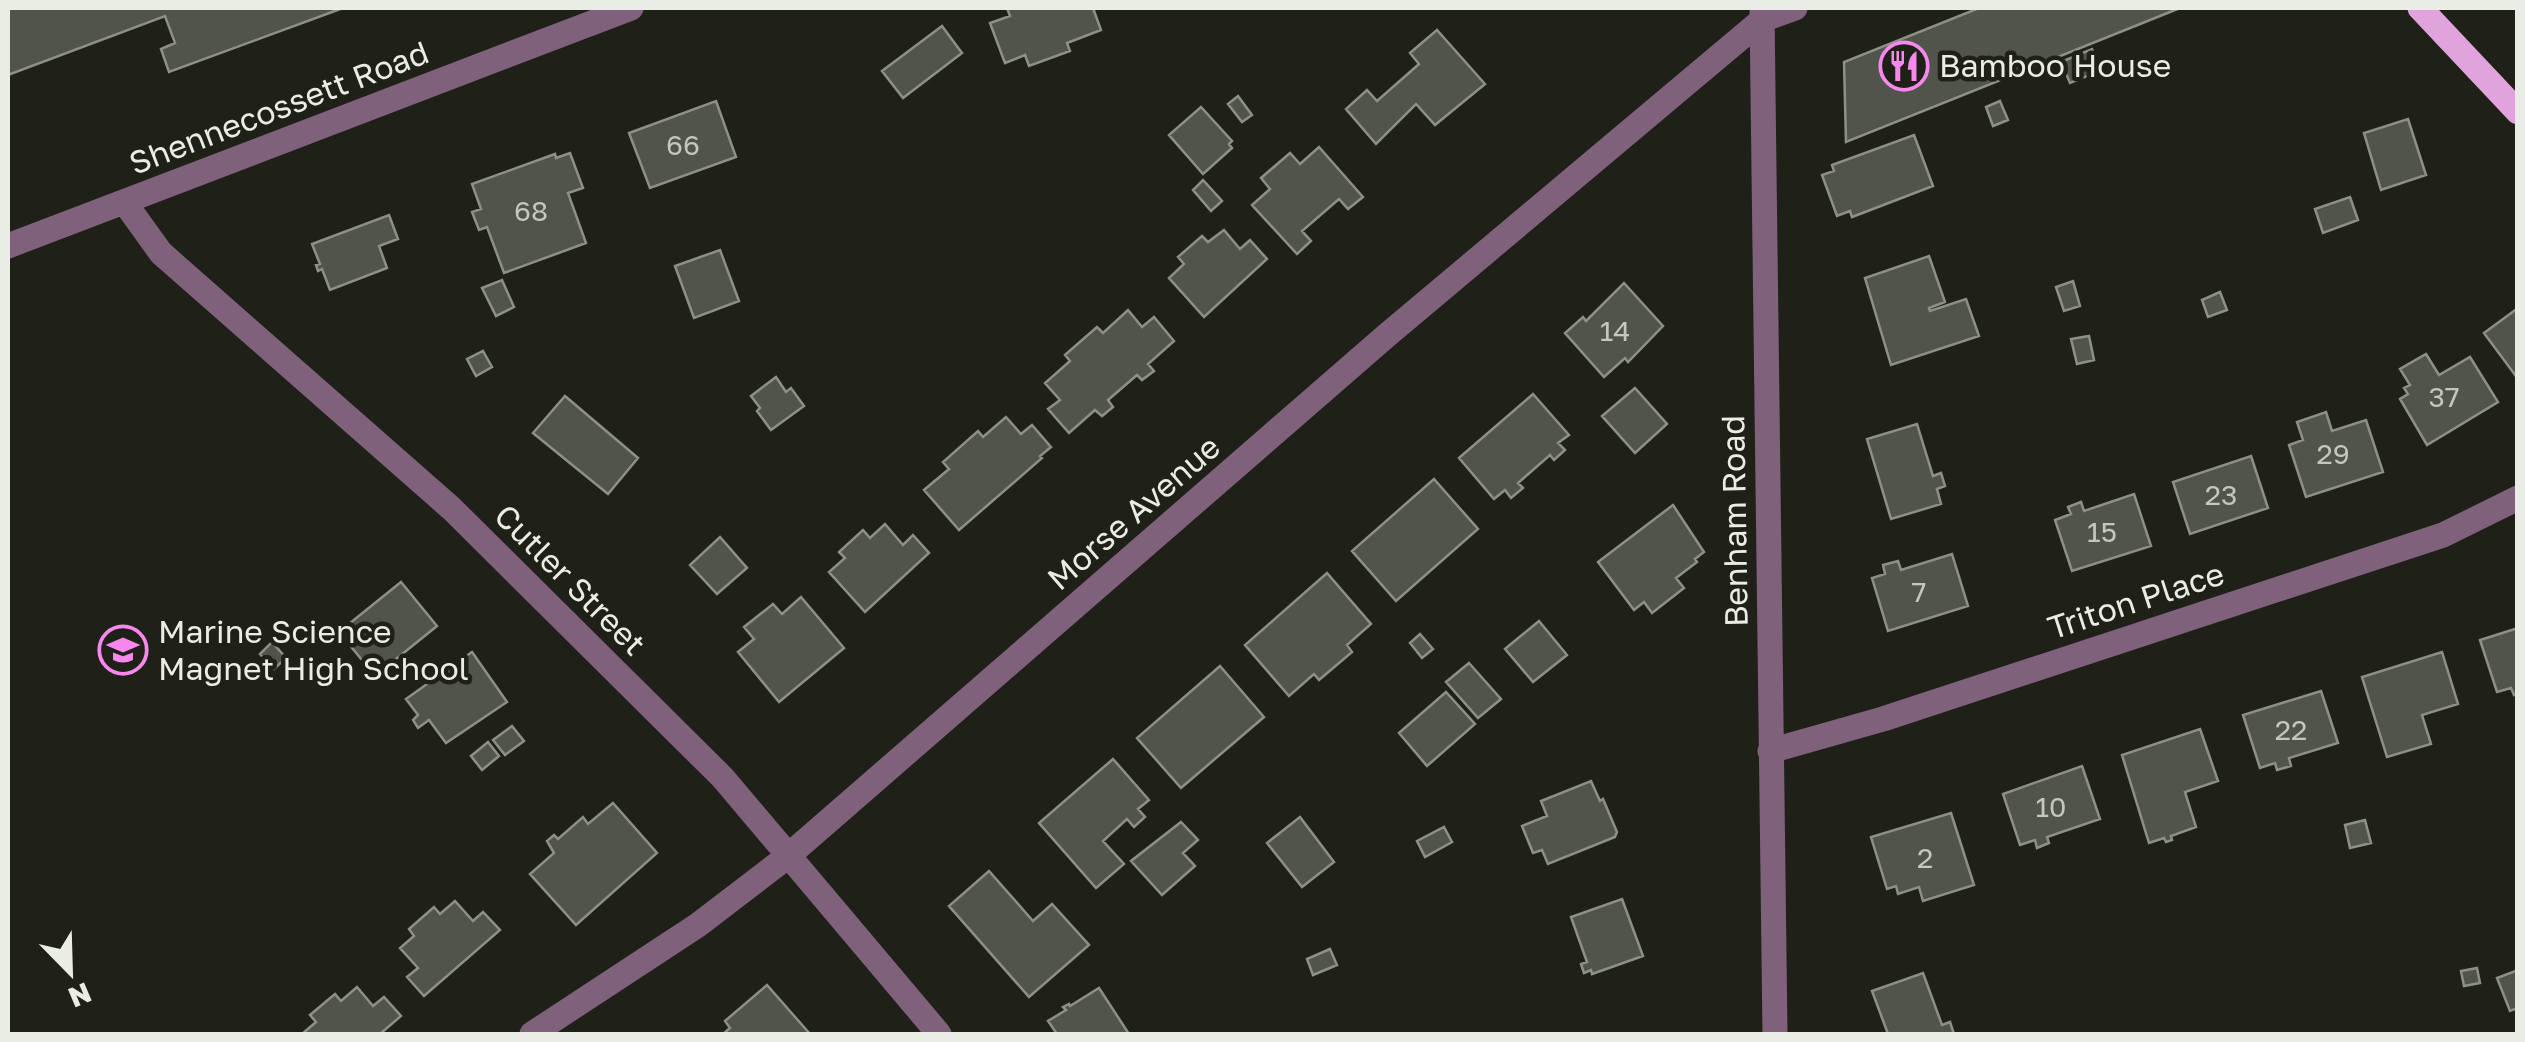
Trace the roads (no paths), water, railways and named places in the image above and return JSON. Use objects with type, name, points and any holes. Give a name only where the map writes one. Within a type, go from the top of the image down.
[{"type":"main road","points":[[2420,8],[2518,112]]},
{"type":"street","name":"Shennecossett Road","points":[[8,246],[631,8]]},
{"type":"street","points":[[1762,14],[1795,8]]},
{"type":"street","name":"Benham Road","points":[[1762,14],[1775,1034]]},
{"type":"street","name":"Morse Avenue","points":[[532,1034],[698,924],[788,856],[1762,14]]},
{"type":"street","name":"Cutler Street","points":[[125,203],[161,253],[452,508],[723,778],[939,1034]]},
{"type":"street","name":"Triton Place","points":[[1770,752],[1883,719],[2443,535],[2518,498]]},
{"type":"place","name":"Bamboo House","points":[[1904,66]]},
{"type":"place","name":"Marine Science Magnet High School","points":[[123,650]]}]
